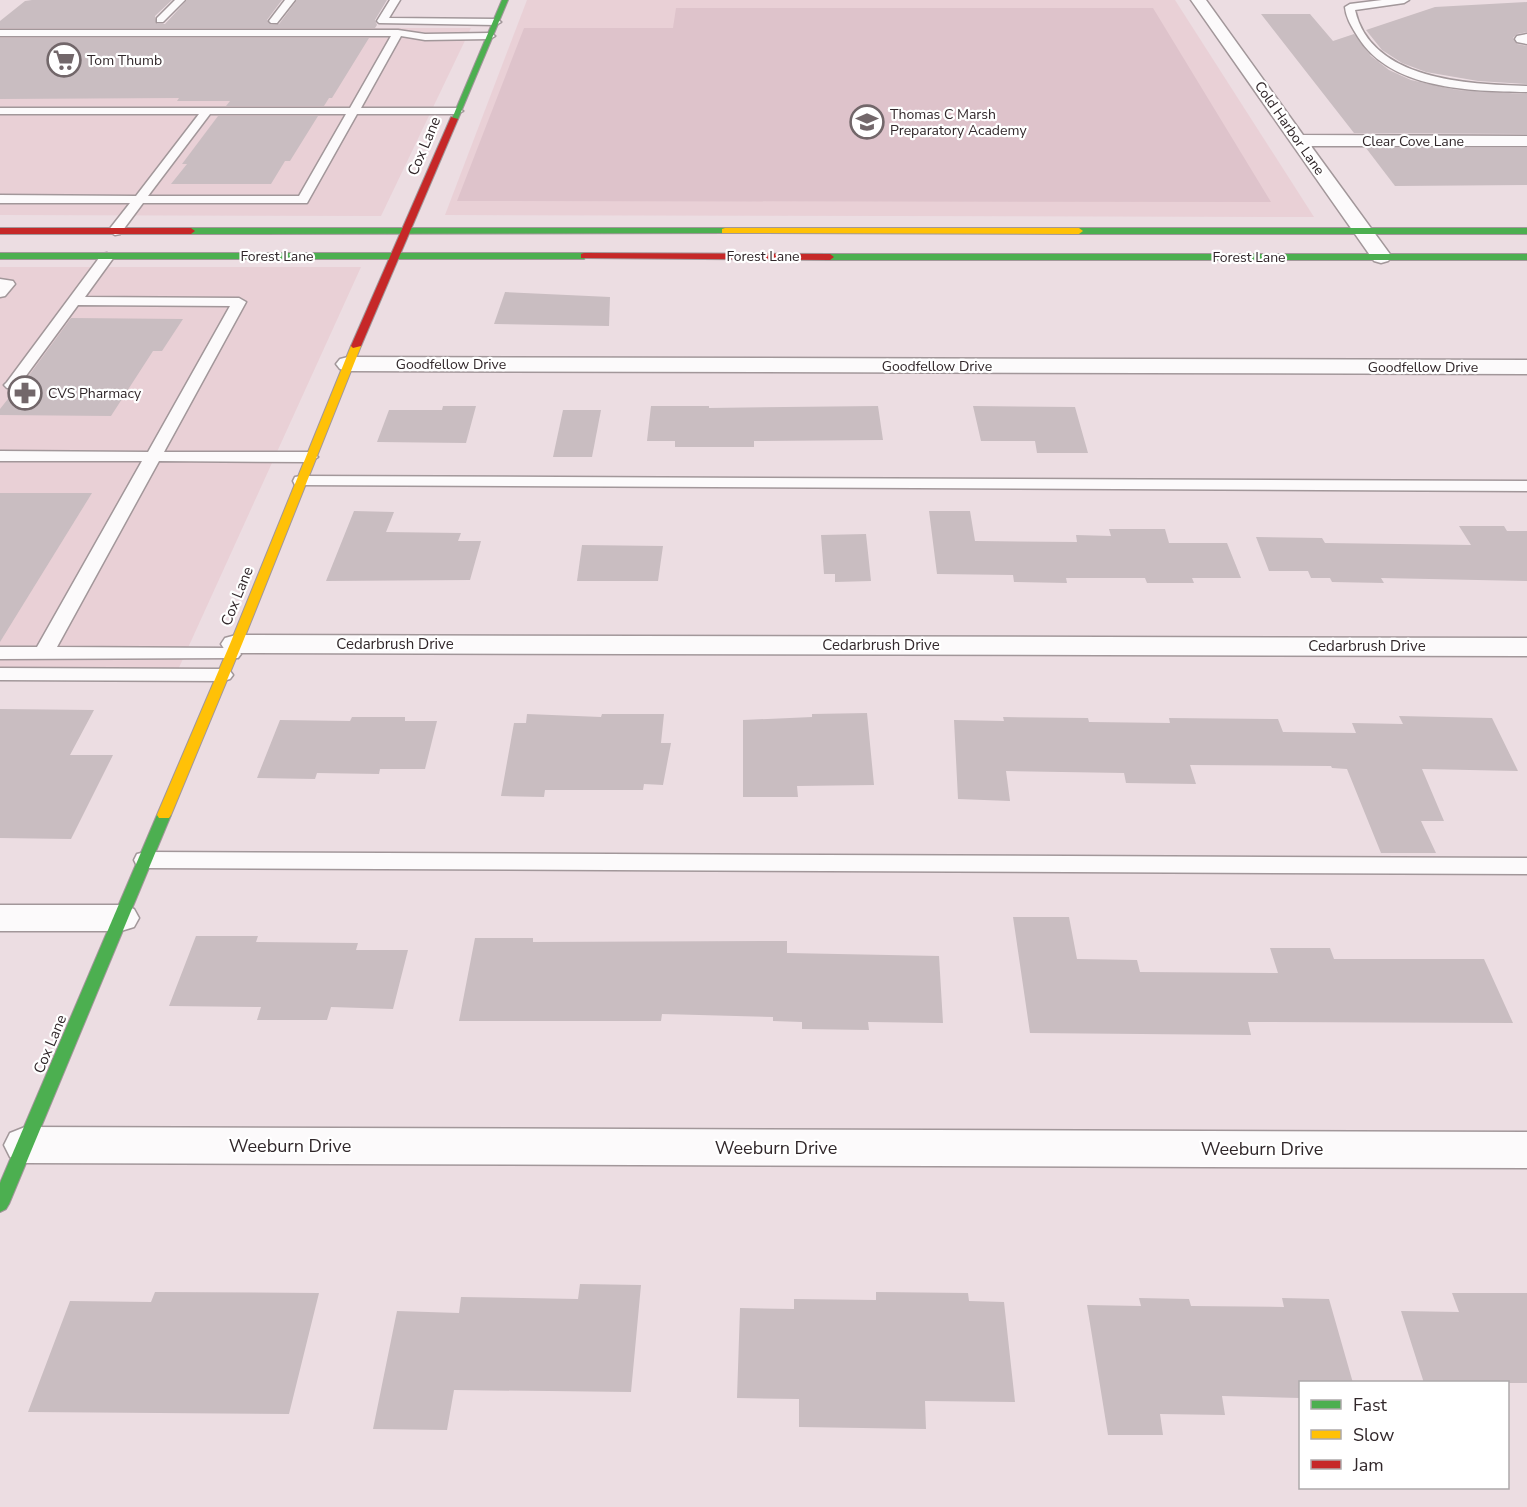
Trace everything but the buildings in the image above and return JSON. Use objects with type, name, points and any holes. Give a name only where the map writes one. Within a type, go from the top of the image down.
[{"type":"main road","name":"Cox Lane","points":[[0,1204],[234,649],[348,364],[505,0]]},
{"type":"main road","name":"Forest Lane","points":[[0,231],[1527,231]]},
{"type":"main road","name":"Forest Lane","points":[[0,256],[1527,257]]},
{"type":"street","name":"Cold Harbor Lane","points":[[1198,0],[1381,257]]},
{"type":"street","name":"Clear Cove Lane","points":[[1298,140],[1527,141]]},
{"type":"street","name":"Goodfellow Drive","points":[[348,364],[1527,367]]},
{"type":"street","name":"Cedarbrush Drive","points":[[234,649],[1527,647]]},
{"type":"street","points":[[0,918],[121,918]]},
{"type":"street","name":"Weeburn Drive","points":[[25,1145],[1527,1150]]},
{"type":"lane","points":[[172,21],[160,20],[180,0]]},
{"type":"lane","points":[[262,21],[279,21],[290,0]]},
{"type":"lane","points":[[395,0],[377,21],[496,22]]},
{"type":"lane","points":[[1404,0],[1350,7],[1360,37],[1377,54],[1399,68],[1428,79],[1472,86],[1527,89]]},
{"type":"lane","points":[[0,33],[398,33],[425,37],[489,36]]},
{"type":"lane","points":[[0,199],[303,200],[398,33]]},
{"type":"lane","points":[[0,111],[457,111]]},
{"type":"lane","points":[[6,123],[19,111]]},
{"type":"lane","points":[[115,231],[207,111]]},
{"type":"lane","points":[[12,386],[106,257]]},
{"type":"lane","points":[[0,284],[8,284],[0,293]]},
{"type":"lane","points":[[44,653],[155,457],[239,302],[76,301]]},
{"type":"lane","points":[[0,456],[310,457]]},
{"type":"lane","points":[[301,481],[1527,486]]},
{"type":"lane","points":[[0,653],[234,649]]},
{"type":"lane","points":[[0,674],[223,675]]},
{"type":"lane","points":[[145,860],[1527,866]]},
{"type":"shaded area","name":"Thomas C Marsh Preparatory Academy","points":[[527,0],[1175,0],[1314,217],[445,215]]},
{"type":"shaded area","name":"Thomas C Marsh Preparatory Academy","points":[[676,8],[1153,8],[1271,202],[457,201],[524,28],[673,28]]},
{"type":"shaded area","points":[[0,28],[471,28],[381,216],[0,215]]},
{"type":"shaded area","points":[[0,267],[361,267],[177,672],[0,671]]},
{"type":"traffic: fast","points":[[454,119],[505,0]]},
{"type":"traffic: fast","points":[[191,231],[725,231]]},
{"type":"traffic: fast","points":[[1079,231],[1527,231]]},
{"type":"traffic: fast","points":[[0,256],[584,256]]},
{"type":"traffic: fast","points":[[830,257],[1527,257]]},
{"type":"traffic: fast","points":[[0,1204],[164,815]]},
{"type":"traffic: slow","points":[[725,231],[1079,231]]},
{"type":"traffic: slow","points":[[164,815],[236,644],[356,346]]},
{"type":"traffic: jam","points":[[356,346],[454,119]]},
{"type":"traffic: jam","points":[[0,231],[191,231]]},
{"type":"traffic: jam","points":[[584,256],[830,257]]},
{"type":"place","name":"Tom Thumb","points":[[64,60]]},
{"type":"place","name":"Thomas C Marsh Preparatory Academy","points":[[867,122]]},
{"type":"place","name":"CVS Pharmacy","points":[[25,393]]}]
